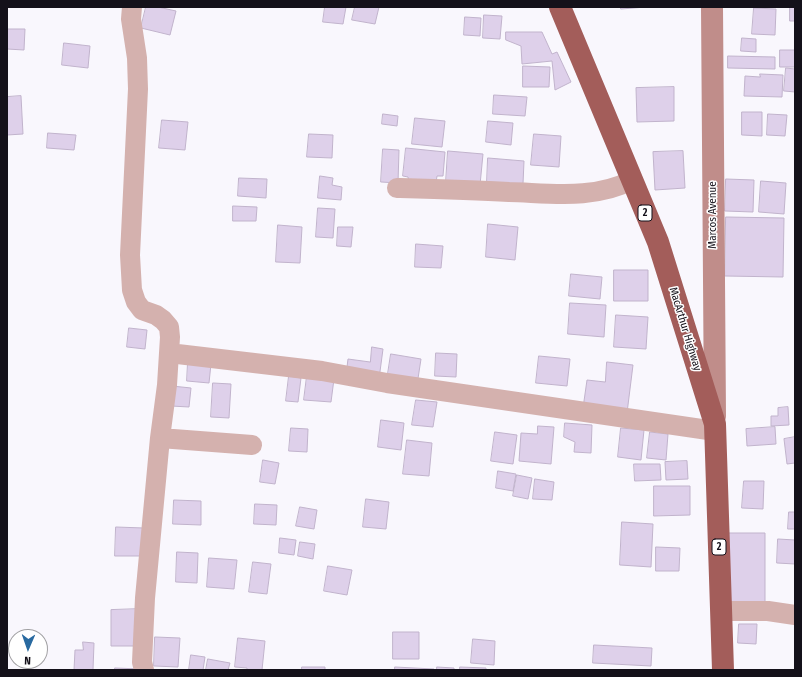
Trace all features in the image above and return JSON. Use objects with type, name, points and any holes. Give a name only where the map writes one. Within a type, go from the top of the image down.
[{"type":"highway","name":"MacArthur Highway","points":[[560,7],[658,242],[715,427],[723,670]]},
{"type":"street","points":[[132,7],[131,19],[138,58],[138,89],[130,255],[132,290],[136,302],[142,310],[156,315],[163,320],[168,327],[170,337],[170,353],[160,438],[145,598],[142,662],[144,670]]},
{"type":"street","name":"Marcos Avenue","points":[[712,7],[715,427]]},
{"type":"street","points":[[397,188],[593,193],[610,190],[632,180]]},
{"type":"street","points":[[170,353],[322,370],[386,383],[715,427]]},
{"type":"street","points":[[160,438],[252,445]]},
{"type":"street","points":[[721,612],[768,611],[795,615]]},
{"type":"building","points":[[146,7],[158,7],[176,11],[170,35],[141,28]]},
{"type":"building","points":[[325,7],[346,7],[343,24],[323,22]]},
{"type":"building","points":[[355,7],[379,7],[375,24],[352,20]]},
{"type":"building","points":[[621,7],[646,7],[621,9]]},
{"type":"building","points":[[790,7],[795,7],[795,21],[790,21]]},
{"type":"building","points":[[754,8],[776,9],[775,35],[752,34]]},
{"type":"building","points":[[484,15],[502,16],[500,39],[483,38]]},
{"type":"building","points":[[465,17],[481,18],[480,36],[464,35]]},
{"type":"building","points":[[8,29],[25,29],[24,50],[7,49]]},
{"type":"building","points":[[506,32],[542,32],[552,54],[557,52],[571,82],[555,90],[552,61],[522,64],[521,46],[506,40]]},
{"type":"building","points":[[742,38],[756,39],[756,52],[741,51]]},
{"type":"building","points":[[64,43],[90,46],[88,68],[62,65]]},
{"type":"building","points":[[780,50],[795,50],[795,67],[780,67]]},
{"type":"building","points":[[728,56],[775,57],[775,69],[728,68]]},
{"type":"building","points":[[523,66],[550,67],[549,87],[523,87]]},
{"type":"building","points":[[786,68],[795,69],[795,92],[784,91]]},
{"type":"building","points":[[760,74],[783,75],[782,97],[744,96],[745,76],[760,77]]},
{"type":"building","points":[[674,87],[674,121],[637,122],[636,88]]},
{"type":"building","points":[[494,95],[527,97],[525,116],[493,114]]},
{"type":"building","points":[[21,96],[23,134],[7,135],[7,97]]},
{"type":"building","points":[[742,112],[762,112],[762,136],[742,135]]},
{"type":"building","points":[[383,114],[398,116],[397,126],[382,124]]},
{"type":"building","points":[[768,114],[787,115],[785,136],[767,135]]},
{"type":"building","points":[[415,118],[445,121],[442,147],[412,144]]},
{"type":"building","points":[[162,120],[188,122],[185,150],[159,148]]},
{"type":"building","points":[[488,121],[513,123],[511,145],[486,142]]},
{"type":"building","points":[[48,133],[76,135],[74,150],[47,148]]},
{"type":"building","points":[[309,134],[333,135],[332,158],[307,157]]},
{"type":"building","points":[[534,134],[561,136],[559,167],[531,165]]},
{"type":"building","points":[[406,148],[445,152],[443,176],[437,176],[435,189],[410,187],[408,177],[403,176]]},
{"type":"building","points":[[383,149],[399,150],[398,183],[381,182]]},
{"type":"building","points":[[448,151],[483,154],[480,185],[446,182]]},
{"type":"building","points":[[683,151],[685,188],[655,190],[653,152]]},
{"type":"building","points":[[488,158],[524,161],[523,184],[487,182]]},
{"type":"building","points":[[320,176],[333,178],[332,185],[342,187],[341,200],[318,198]]},
{"type":"building","points":[[239,178],[267,179],[266,198],[238,196]]},
{"type":"building","points":[[726,179],[754,180],[753,212],[725,211]]},
{"type":"building","points":[[761,181],[786,183],[784,214],[759,212]]},
{"type":"building","points":[[233,206],[257,207],[256,221],[233,221]]},
{"type":"building","points":[[318,208],[335,209],[333,238],[316,237]]},
{"type":"building","points":[[726,217],[784,218],[783,277],[725,276]]},
{"type":"building","points":[[488,224],[518,227],[515,260],[486,257]]},
{"type":"building","points":[[278,225],[302,227],[300,263],[276,262]]},
{"type":"building","points":[[338,227],[353,227],[351,247],[337,246]]},
{"type":"building","points":[[416,244],[443,246],[441,268],[415,267]]},
{"type":"building","points":[[614,270],[648,270],[648,301],[614,301]]},
{"type":"building","points":[[571,274],[602,277],[600,299],[569,296]]},
{"type":"building","points":[[570,303],[606,305],[604,337],[568,334]]},
{"type":"building","points":[[616,315],[648,317],[646,349],[614,347]]},
{"type":"building","points":[[129,328],[147,330],[145,349],[127,347]]},
{"type":"building","points":[[372,347],[383,349],[379,379],[346,375],[348,359],[370,362]]},
{"type":"building","points":[[436,353],[457,354],[456,377],[435,376]]},
{"type":"building","points":[[391,354],[421,359],[417,385],[387,380]]},
{"type":"building","points":[[539,356],[570,359],[567,386],[536,383]]},
{"type":"building","points":[[188,362],[211,364],[209,383],[187,381]]},
{"type":"building","points":[[607,362],[633,365],[627,413],[583,408],[587,380],[605,382]]},
{"type":"building","points":[[289,376],[301,378],[298,402],[286,401]]},
{"type":"building","points":[[307,376],[334,379],[331,402],[304,400]]},
{"type":"building","points":[[213,383],[231,384],[229,418],[211,417]]},
{"type":"building","points":[[172,386],[191,388],[189,407],[171,406]]},
{"type":"building","points":[[416,400],[437,402],[433,427],[412,425]]},
{"type":"building","points":[[788,407],[789,425],[771,426],[771,416],[778,416],[778,408]]},
{"type":"building","points":[[381,420],[404,423],[401,450],[378,447]]},
{"type":"building","points":[[565,423],[592,425],[591,453],[574,452],[575,442],[564,437]]},
{"type":"building","points":[[538,426],[554,427],[551,464],[519,461],[521,433],[537,434]]},
{"type":"building","points":[[775,427],[776,444],[747,446],[746,429]]},
{"type":"building","points":[[291,428],[308,429],[307,452],[289,451]]},
{"type":"building","points":[[621,428],[644,430],[641,460],[618,457]]},
{"type":"building","points":[[495,432],[517,435],[513,464],[491,461]]},
{"type":"building","points":[[650,432],[668,434],[666,460],[647,458]]},
{"type":"building","points":[[795,437],[795,463],[787,464],[784,439]]},
{"type":"building","points":[[407,440],[432,443],[429,476],[403,474]]},
{"type":"building","points":[[263,460],[279,463],[275,484],[260,482]]},
{"type":"building","points":[[687,461],[688,479],[666,480],[665,462]]},
{"type":"building","points":[[634,464],[660,464],[661,480],[635,481]]},
{"type":"building","points":[[498,471],[516,474],[513,491],[496,488]]},
{"type":"building","points":[[517,475],[532,478],[528,499],[513,496]]},
{"type":"building","points":[[535,479],[554,482],[552,500],[533,499]]},
{"type":"building","points":[[744,481],[764,481],[763,509],[742,508]]},
{"type":"building","points":[[654,486],[690,486],[690,515],[654,516]]},
{"type":"building","points":[[366,499],[389,502],[386,529],[363,527]]},
{"type":"building","points":[[174,500],[201,501],[201,525],[173,524]]},
{"type":"building","points":[[255,504],[277,505],[276,525],[254,524]]},
{"type":"building","points":[[300,507],[317,510],[314,529],[296,526]]},
{"type":"building","points":[[789,512],[795,512],[795,529],[788,529]]},
{"type":"building","points":[[622,522],[653,524],[651,567],[620,565]]},
{"type":"building","points":[[116,527],[144,528],[143,556],[115,556]]},
{"type":"building","points":[[724,533],[765,533],[765,608],[725,608]]},
{"type":"building","points":[[280,538],[296,540],[294,555],[279,553]]},
{"type":"building","points":[[778,539],[795,540],[795,564],[777,563]]},
{"type":"building","points":[[300,542],[315,544],[313,559],[298,556]]},
{"type":"building","points":[[656,547],[680,548],[679,571],[656,571]]},
{"type":"building","points":[[177,552],[198,553],[197,583],[176,582]]},
{"type":"building","points":[[209,558],[237,560],[234,589],[207,587]]},
{"type":"building","points":[[253,562],[271,564],[267,594],[249,592]]},
{"type":"building","points":[[328,566],[352,570],[347,595],[324,591]]},
{"type":"building","points":[[140,609],[141,646],[111,646],[111,610]]},
{"type":"building","points":[[739,624],[757,624],[756,644],[738,643]]},
{"type":"building","points":[[393,632],[419,632],[419,659],[393,659]]},
{"type":"building","points":[[155,637],[180,638],[178,667],[154,666]]},
{"type":"building","points":[[238,638],[265,641],[262,670],[247,670],[247,668],[235,667]]},
{"type":"building","points":[[473,639],[495,641],[494,665],[471,663]]},
{"type":"building","points":[[83,642],[94,643],[93,670],[74,670],[75,650],[83,650]]},
{"type":"building","points":[[594,645],[652,648],[651,666],[593,663]]},
{"type":"building","points":[[191,655],[205,657],[203,670],[189,670]]},
{"type":"building","points":[[208,659],[230,663],[228,670],[206,670]]},
{"type":"building","points":[[302,667],[325,667],[325,670],[302,670]]},
{"type":"building","points":[[395,667],[434,669],[434,670],[395,670]]},
{"type":"building","points":[[437,667],[454,668],[454,670],[437,670]]},
{"type":"building","points":[[460,667],[486,668],[486,670],[460,670]]},
{"type":"building","points":[[115,668],[141,669],[115,670]]}]
